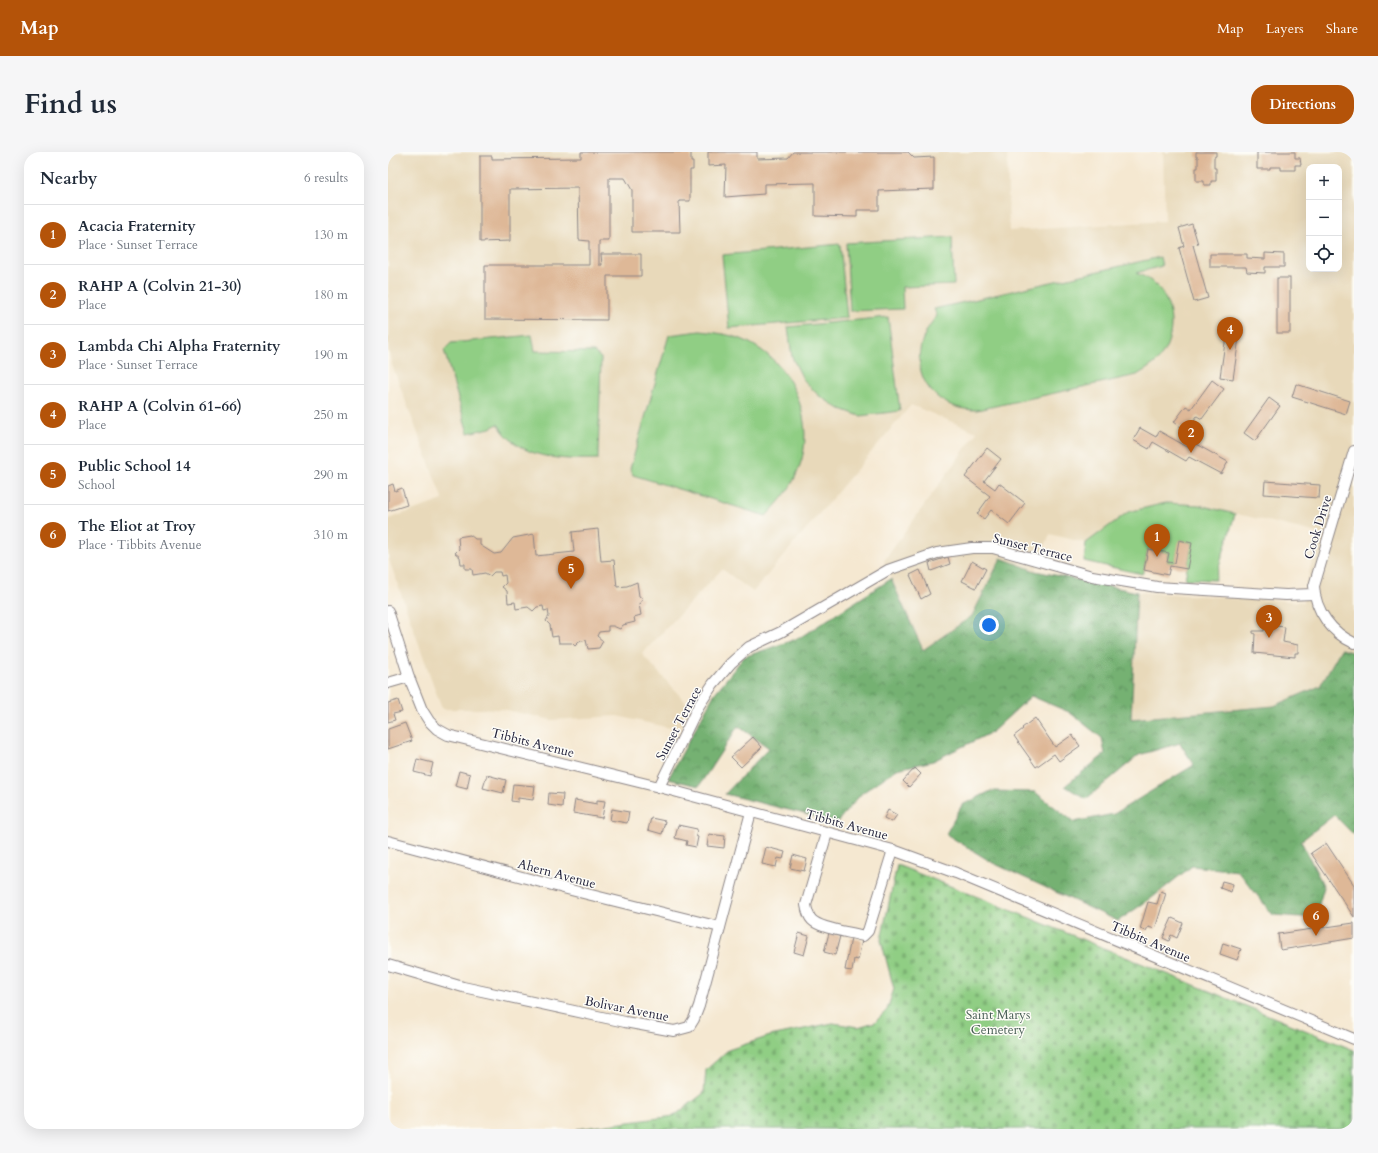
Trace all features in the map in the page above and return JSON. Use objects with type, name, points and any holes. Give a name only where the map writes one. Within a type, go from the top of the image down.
[{"type":"street","name":"Cook Drive","points":[[1314,594],[1315,580],[1354,450]]},
{"type":"street","name":"Sunset Terrace","points":[[659,787],[698,707],[713,684],[749,647],[782,632],[888,570],[937,553],[972,548],[993,548],[1092,576],[1156,587],[1286,595],[1314,594]]},
{"type":"street","points":[[1314,594],[1326,621],[1341,636],[1354,643]]},
{"type":"street","name":"Tibbits Avenue","points":[[388,611],[409,677],[422,710],[429,721],[437,729],[448,735],[659,787],[893,850],[956,873],[1354,1039]]},
{"type":"street","points":[[388,683],[409,677]]},
{"type":"street","name":"Bolivar Avenue","points":[[388,965],[463,987],[625,1022],[674,1031],[689,1027],[699,1006],[751,812]]},
{"type":"street","points":[[827,833],[806,906],[807,912],[812,920],[821,926],[863,936],[868,931],[893,850]]},
{"type":"street","name":"Ahern Avenue","points":[[388,841],[720,928]]},
{"type":"shaded area","points":[[388,152],[1007,152],[1009,231],[1165,221],[1163,152],[1354,152],[1354,653],[1341,649],[1320,686],[1274,706],[1130,719],[1137,592],[1303,602],[1318,533],[1199,505],[1128,512],[1086,543],[1050,534],[1035,571],[1001,558],[972,616],[923,650],[884,561],[977,432],[911,405],[753,592],[722,569],[642,654],[689,706],[679,730],[617,716],[552,720],[502,709],[442,709],[388,557],[388,519],[443,500],[392,365],[388,349]]},
{"type":"green space","points":[[952,237],[954,285],[902,287],[903,309],[850,311],[846,243]]},
{"type":"green space","points":[[840,244],[847,318],[729,328],[722,255]]},
{"type":"green space","points":[[1160,257],[1162,266],[1136,273],[1145,277],[1157,286],[1168,304],[1171,325],[1170,335],[1162,355],[1155,363],[1137,375],[977,410],[958,408],[943,401],[931,391],[923,378],[920,363],[920,348],[926,332],[937,316],[934,309]]},
{"type":"green space","points":[[888,317],[900,411],[860,416],[838,408],[818,395],[803,379],[792,357],[788,327]]},
{"type":"green space","points":[[700,331],[735,337],[755,346],[769,356],[781,369],[791,383],[798,400],[803,417],[805,434],[804,451],[793,482],[766,516],[633,475],[630,469],[669,335]]},
{"type":"green space","points":[[532,335],[535,351],[594,352],[601,358],[598,459],[556,458],[529,451],[517,445],[507,436],[498,424],[490,428],[468,433],[444,350],[451,343]]},
{"type":"green space","points":[[1166,503],[1199,505],[1235,514],[1215,580],[1185,579],[1192,543],[1180,540],[1175,563],[1167,562],[1169,553],[1148,549],[1142,574],[1084,561],[1086,543],[1128,512]]},
{"type":"green space","points":[[1001,558],[1035,571],[1137,592],[1131,719],[1274,706],[1320,686],[1341,649],[1354,653],[1354,835],[1334,815],[1301,841],[1324,887],[1315,918],[1273,915],[1238,871],[1192,866],[1153,897],[1118,921],[993,863],[946,834],[962,805],[991,791],[1035,792],[1074,822],[1114,814],[1194,765],[1180,743],[1139,755],[1086,799],[1065,786],[1105,754],[1102,738],[1069,712],[1031,696],[992,732],[933,761],[897,769],[862,793],[837,822],[725,794],[769,748],[738,726],[699,786],[668,779],[715,693],[744,657],[799,638],[891,579],[923,650],[972,616]]},
{"type":"green space","name":"Saint Marys Cemetery","points":[[897,865],[1354,1050],[1354,1129],[577,1129],[674,1116],[704,1093],[706,1070],[728,1050],[770,1036],[833,1023],[858,1027],[875,1022],[887,1010],[894,989],[881,940]]},
{"type":"building","points":[[581,152],[691,152],[693,170],[690,170],[690,201],[679,201],[680,232],[632,232],[632,190],[625,178],[609,178],[609,241],[599,241],[599,265],[602,265],[601,254],[641,254],[641,276],[607,276],[607,320],[485,319],[485,265],[589,265],[589,241],[579,240],[578,188],[510,189],[510,241],[480,242],[480,156],[492,156],[492,159],[581,158]]},
{"type":"building","points":[[708,152],[757,152],[757,159],[788,158],[793,152],[908,152],[914,158],[934,157],[934,189],[879,191],[879,210],[857,210],[857,217],[815,216],[815,183],[764,184],[764,194],[725,197],[726,165],[708,166]]},
{"type":"building","points":[[1196,152],[1216,152],[1216,156],[1214,157],[1214,168],[1216,168],[1216,181],[1211,181],[1211,185],[1204,185],[1204,181],[1196,181],[1198,157],[1196,157]]},
{"type":"building","points":[[1257,152],[1295,152],[1295,158],[1300,158],[1301,165],[1295,165],[1295,170],[1281,170],[1281,167],[1257,169]]},
{"type":"building","points":[[1192,224],[1198,244],[1193,245],[1208,298],[1194,302],[1179,248],[1184,246],[1179,228]]},
{"type":"building","points":[[1265,253],[1284,254],[1284,267],[1265,267],[1265,273],[1247,272],[1246,267],[1210,267],[1210,254],[1247,254],[1247,258],[1265,259]]},
{"type":"building","points":[[1277,278],[1290,278],[1290,333],[1277,333]]},
{"type":"building","points":[[1228,322],[1241,324],[1233,379],[1220,377]]},
{"type":"building","points":[[1212,380],[1224,389],[1202,419],[1197,416],[1186,431],[1174,422],[1186,406],[1191,409]]},
{"type":"building","points":[[1296,384],[1350,401],[1346,414],[1292,397]]},
{"type":"building","points":[[1269,398],[1280,406],[1255,441],[1244,433]]},
{"type":"building","points":[[1140,428],[1156,437],[1159,431],[1191,449],[1194,443],[1228,462],[1221,474],[1189,457],[1186,461],[1153,442],[1149,449],[1133,440]]},
{"type":"building","points":[[987,448],[1001,459],[984,481],[995,489],[999,483],[1025,503],[1009,524],[991,510],[984,519],[977,514],[990,496],[965,477]]},
{"type":"building","points":[[1265,481],[1320,485],[1319,498],[1264,494]]},
{"type":"building","points":[[393,484],[395,491],[402,488],[407,505],[388,511],[388,486]]},
{"type":"building","points":[[598,529],[601,561],[614,560],[617,587],[627,586],[637,582],[639,596],[643,599],[639,604],[641,615],[634,617],[635,622],[623,625],[620,629],[613,626],[608,626],[608,631],[599,632],[597,636],[603,641],[599,648],[588,649],[586,640],[579,642],[575,646],[572,643],[559,643],[558,636],[552,637],[550,625],[546,621],[549,616],[548,610],[544,611],[543,606],[537,607],[533,611],[528,607],[516,609],[515,602],[508,603],[507,591],[502,587],[506,583],[505,575],[501,576],[500,572],[494,572],[490,576],[485,573],[473,575],[472,569],[465,569],[465,564],[461,564],[460,557],[455,553],[459,549],[458,537],[470,535],[475,539],[480,539],[480,545],[494,554],[501,553],[513,538],[534,534],[536,556],[574,552],[572,532]]},
{"type":"building","points":[[1179,540],[1192,543],[1187,569],[1170,566],[1168,575],[1144,570],[1148,549],[1169,553],[1167,562],[1175,563]]},
{"type":"building","points":[[948,557],[950,564],[931,571],[929,563]]},
{"type":"building","points":[[972,561],[986,569],[976,588],[962,581]]},
{"type":"building","points":[[920,570],[930,594],[921,599],[910,575]]},
{"type":"building","points":[[1265,625],[1285,627],[1283,642],[1298,645],[1298,653],[1295,653],[1295,657],[1254,653],[1255,634],[1253,631],[1264,631]]},
{"type":"building","points":[[398,700],[402,712],[393,714],[395,720],[388,722],[388,703]]},
{"type":"building","points":[[1035,718],[1055,747],[1072,735],[1080,746],[1059,761],[1054,754],[1036,767],[1014,736]]},
{"type":"building","points":[[405,723],[412,741],[388,749],[388,729]]},
{"type":"building","points":[[753,737],[762,747],[741,767],[731,757]]},
{"type":"building","points":[[417,759],[433,763],[430,776],[414,772]]},
{"type":"building","points":[[915,768],[921,774],[909,787],[903,781]]},
{"type":"building","points":[[459,771],[470,774],[467,789],[455,786]]},
{"type":"building","points":[[487,775],[506,780],[503,793],[483,788]]},
{"type":"building","points":[[513,784],[535,786],[533,800],[518,798],[518,802],[511,801]]},
{"type":"building","points":[[549,793],[563,794],[562,807],[548,805]]},
{"type":"building","points":[[575,800],[597,804],[597,800],[605,801],[602,818],[573,813]]},
{"type":"building","points":[[612,809],[629,812],[627,823],[610,820]]},
{"type":"building","points":[[888,810],[897,815],[892,822],[884,818]]},
{"type":"building","points":[[651,818],[665,821],[662,834],[648,830]]},
{"type":"building","points":[[678,825],[697,829],[696,836],[698,837],[696,847],[686,845],[687,841],[675,838]]},
{"type":"building","points":[[709,834],[725,836],[724,848],[707,846]]},
{"type":"building","points":[[1326,843],[1354,885],[1354,917],[1311,853]]},
{"type":"building","points":[[766,847],[785,852],[783,859],[778,858],[776,867],[762,864]]},
{"type":"building","points":[[793,855],[807,859],[804,871],[790,868]]},
{"type":"building","points":[[1222,881],[1233,884],[1231,892],[1220,888]]},
{"type":"building","points":[[1161,891],[1166,893],[1155,929],[1148,927],[1146,931],[1140,929],[1148,902],[1157,904]]},
{"type":"building","points":[[1172,918],[1183,923],[1177,938],[1171,935],[1169,941],[1163,938]]},
{"type":"building","points":[[1354,923],[1354,938],[1280,949],[1278,934]]},
{"type":"building","points":[[799,933],[809,936],[804,955],[794,952]]},
{"type":"building","points":[[829,933],[840,936],[835,955],[824,952]]},
{"type":"building","points":[[851,938],[862,940],[858,960],[854,959],[852,971],[845,970]]},
{"type":"building","points":[[1223,943],[1241,949],[1237,960],[1220,954]]},
{"type":"place","name":"RAHP A (Colvin 61-66)","points":[[1230,350]]},
{"type":"place","name":"RAHP A (Colvin 21-30)","points":[[1191,453]]},
{"type":"place","name":"Acacia Fraternity","points":[[1157,557]]},
{"type":"place","name":"Public School 14","points":[[571,589]]},
{"type":"place","name":"Lambda Chi Alpha Fraternity","points":[[1269,638]]},
{"type":"place","name":"The Eliot at Troy","points":[[1316,936]]}]
